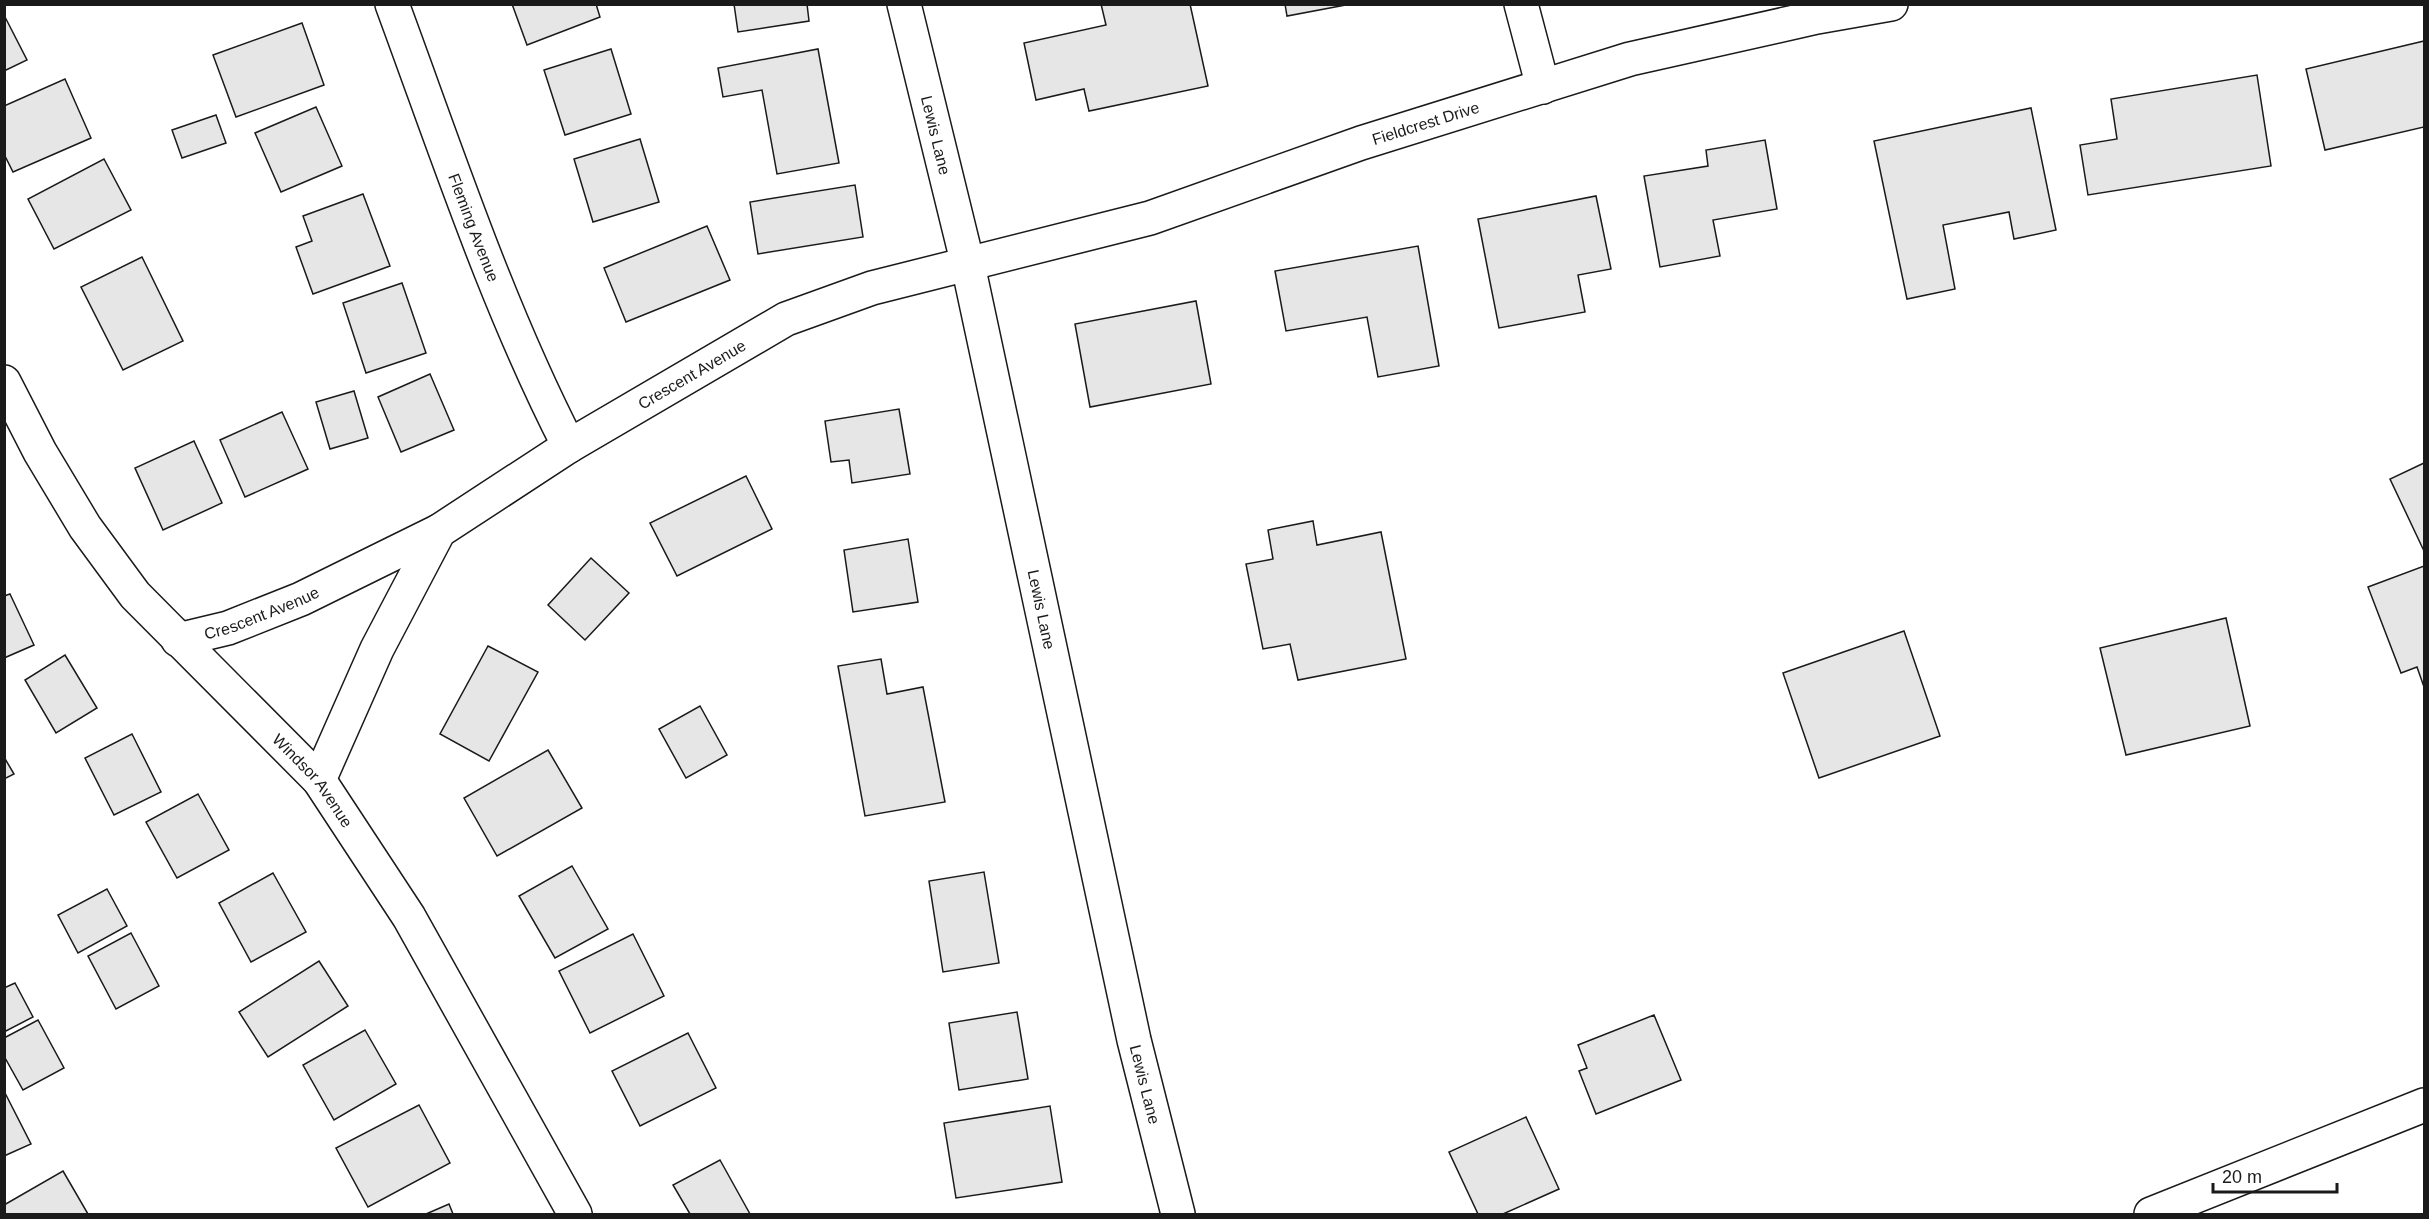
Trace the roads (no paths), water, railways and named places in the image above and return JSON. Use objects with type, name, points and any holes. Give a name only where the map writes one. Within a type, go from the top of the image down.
[{"type":"street","name":"Fleming Avenue","points":[[392,4],[473,224],[521,344],[539,387],[569,446]]},
{"type":"street","name":"Lewis Lane","points":[[904,4],[968,265],[1134,1040],[1178,1215]]},
{"type":"street","points":[[1521,4],[1543,87]]},
{"type":"street","name":"Fieldcrest Drive","points":[[968,265],[1150,218],[1361,143],[1630,59],[1817,17],[1891,4]]},
{"type":"street","name":"Crescent Avenue","points":[[178,640],[228,628],[301,599],[439,531],[569,446],[786,319],[872,288],[968,265]]},
{"type":"street","name":"Windsor Avenue","points":[[4,382],[40,452],[85,527],[135,595],[319,780],[409,917],[575,1215]]},
{"type":"street","name":"Crescent Avenue","points":[[319,780],[377,649],[439,531]]},
{"type":"street","points":[[2151,1215],[2424,1105]]}]
